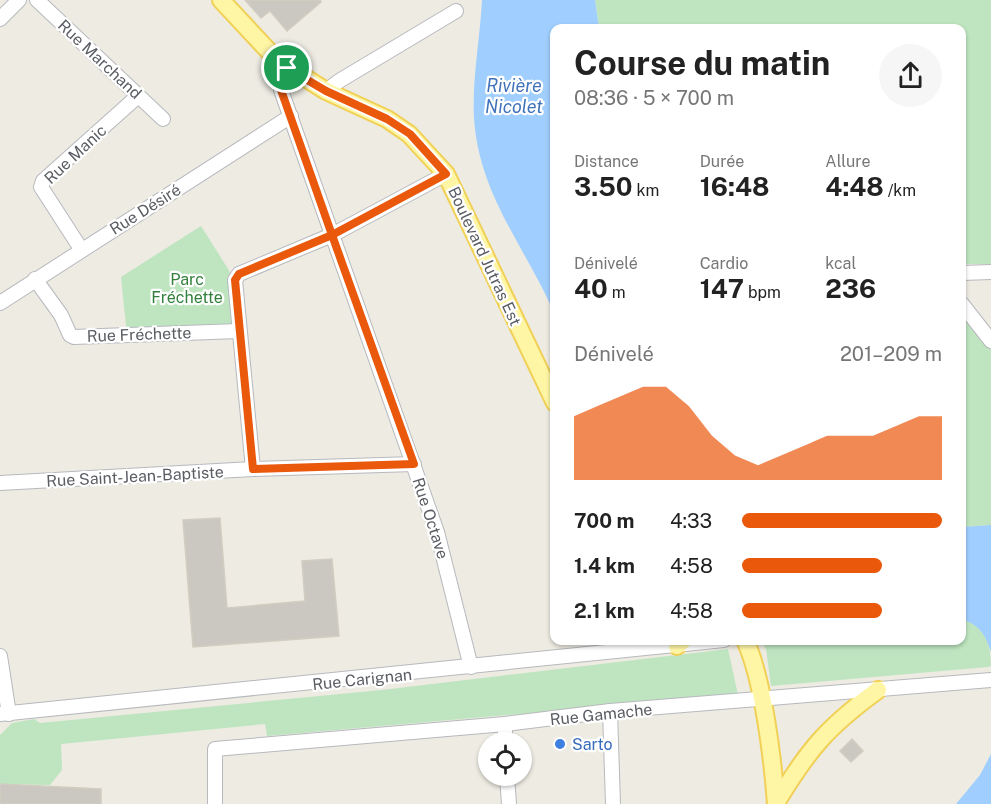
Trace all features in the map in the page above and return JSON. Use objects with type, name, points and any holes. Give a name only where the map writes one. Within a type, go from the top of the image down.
[{"type":"main road","name":"Boulevard Jutras Est","points":[[221,0],[287,68],[326,91],[387,119],[410,134],[446,174],[550,392]]},
{"type":"main road","points":[[747,645],[753,657],[762,699],[776,804]]},
{"type":"main road","points":[[776,804],[799,764],[815,744],[843,716],[878,690]]},
{"type":"street","points":[[0,20],[19,0]]},
{"type":"street","name":"Rue Marchand","points":[[37,0],[163,119]]},
{"type":"street","points":[[326,91],[456,11]]},
{"type":"street","name":"Rue Octave","points":[[287,68],[281,82],[281,90],[414,464],[451,580],[471,667]]},
{"type":"street","name":"Rue Manic","points":[[81,249],[41,186],[43,181],[138,96]]},
{"type":"street","name":"Rue Désiré","points":[[0,303],[291,116]]},
{"type":"street","points":[[253,469],[235,280],[239,274],[332,235],[446,174]]},
{"type":"street","points":[[966,273],[991,272]]},
{"type":"street","name":"Rue Fréchette","points":[[35,279],[61,315],[70,335],[74,337],[239,331]]},
{"type":"street","points":[[966,309],[991,341]]},
{"type":"street","name":"Rue Saint-Jean-Baptiste","points":[[0,483],[253,469],[414,464]]},
{"type":"street","name":"Rue Carignan","points":[[4,714],[471,667],[664,645]]},
{"type":"street","points":[[0,656],[4,714],[0,727]]},
{"type":"street","name":"Rue Gamache","points":[[215,804],[215,749],[505,724],[610,711],[989,681]]},
{"type":"street","points":[[610,711],[613,804]]},
{"type":"street","points":[[505,724],[505,732]]},
{"type":"street","points":[[507,786],[508,804]]},
{"type":"green space","points":[[595,0],[991,0],[991,264],[966,264],[966,24],[598,24]]},
{"type":"green space","name":"Parc Fréchette","points":[[201,226],[235,280],[239,331],[127,335],[121,277]]},
{"type":"green space","points":[[966,320],[991,350],[991,525],[966,527]]},
{"type":"green space","points":[[966,620],[976,626],[985,636],[990,650],[991,666],[771,686],[764,645],[966,645]]},
{"type":"green space","points":[[728,649],[738,695],[267,736],[265,724],[61,744],[62,770],[50,785],[0,784],[0,735],[12,723],[34,719],[40,723],[382,690]]},
{"type":"water","name":"Rivière Nicolet","points":[[482,0],[595,0],[598,24],[550,24],[550,304],[494,197],[485,172],[474,118],[475,74]]},
{"type":"water","points":[[991,525],[991,652],[981,631],[966,621],[966,527]]},
{"type":"water","points":[[991,754],[991,804],[956,804],[980,775]]},
{"type":"building","points":[[245,0],[320,0],[321,2],[287,31],[270,11],[261,18]]},
{"type":"building","points":[[220,518],[227,608],[305,601],[302,561],[332,559],[339,636],[193,647],[183,520]]},
{"type":"building","points":[[852,739],[863,751],[851,762],[840,751]]},
{"type":"building","points":[[0,784],[101,789],[101,804],[0,804]]},
{"type":"place","name":"Sarto","points":[[560,744]]},
{"type":"route","points":[[287,68],[281,82],[281,90],[332,235],[239,274],[235,280],[253,469],[414,464],[332,235],[446,174],[410,134],[387,119],[326,91],[287,68]]}]
